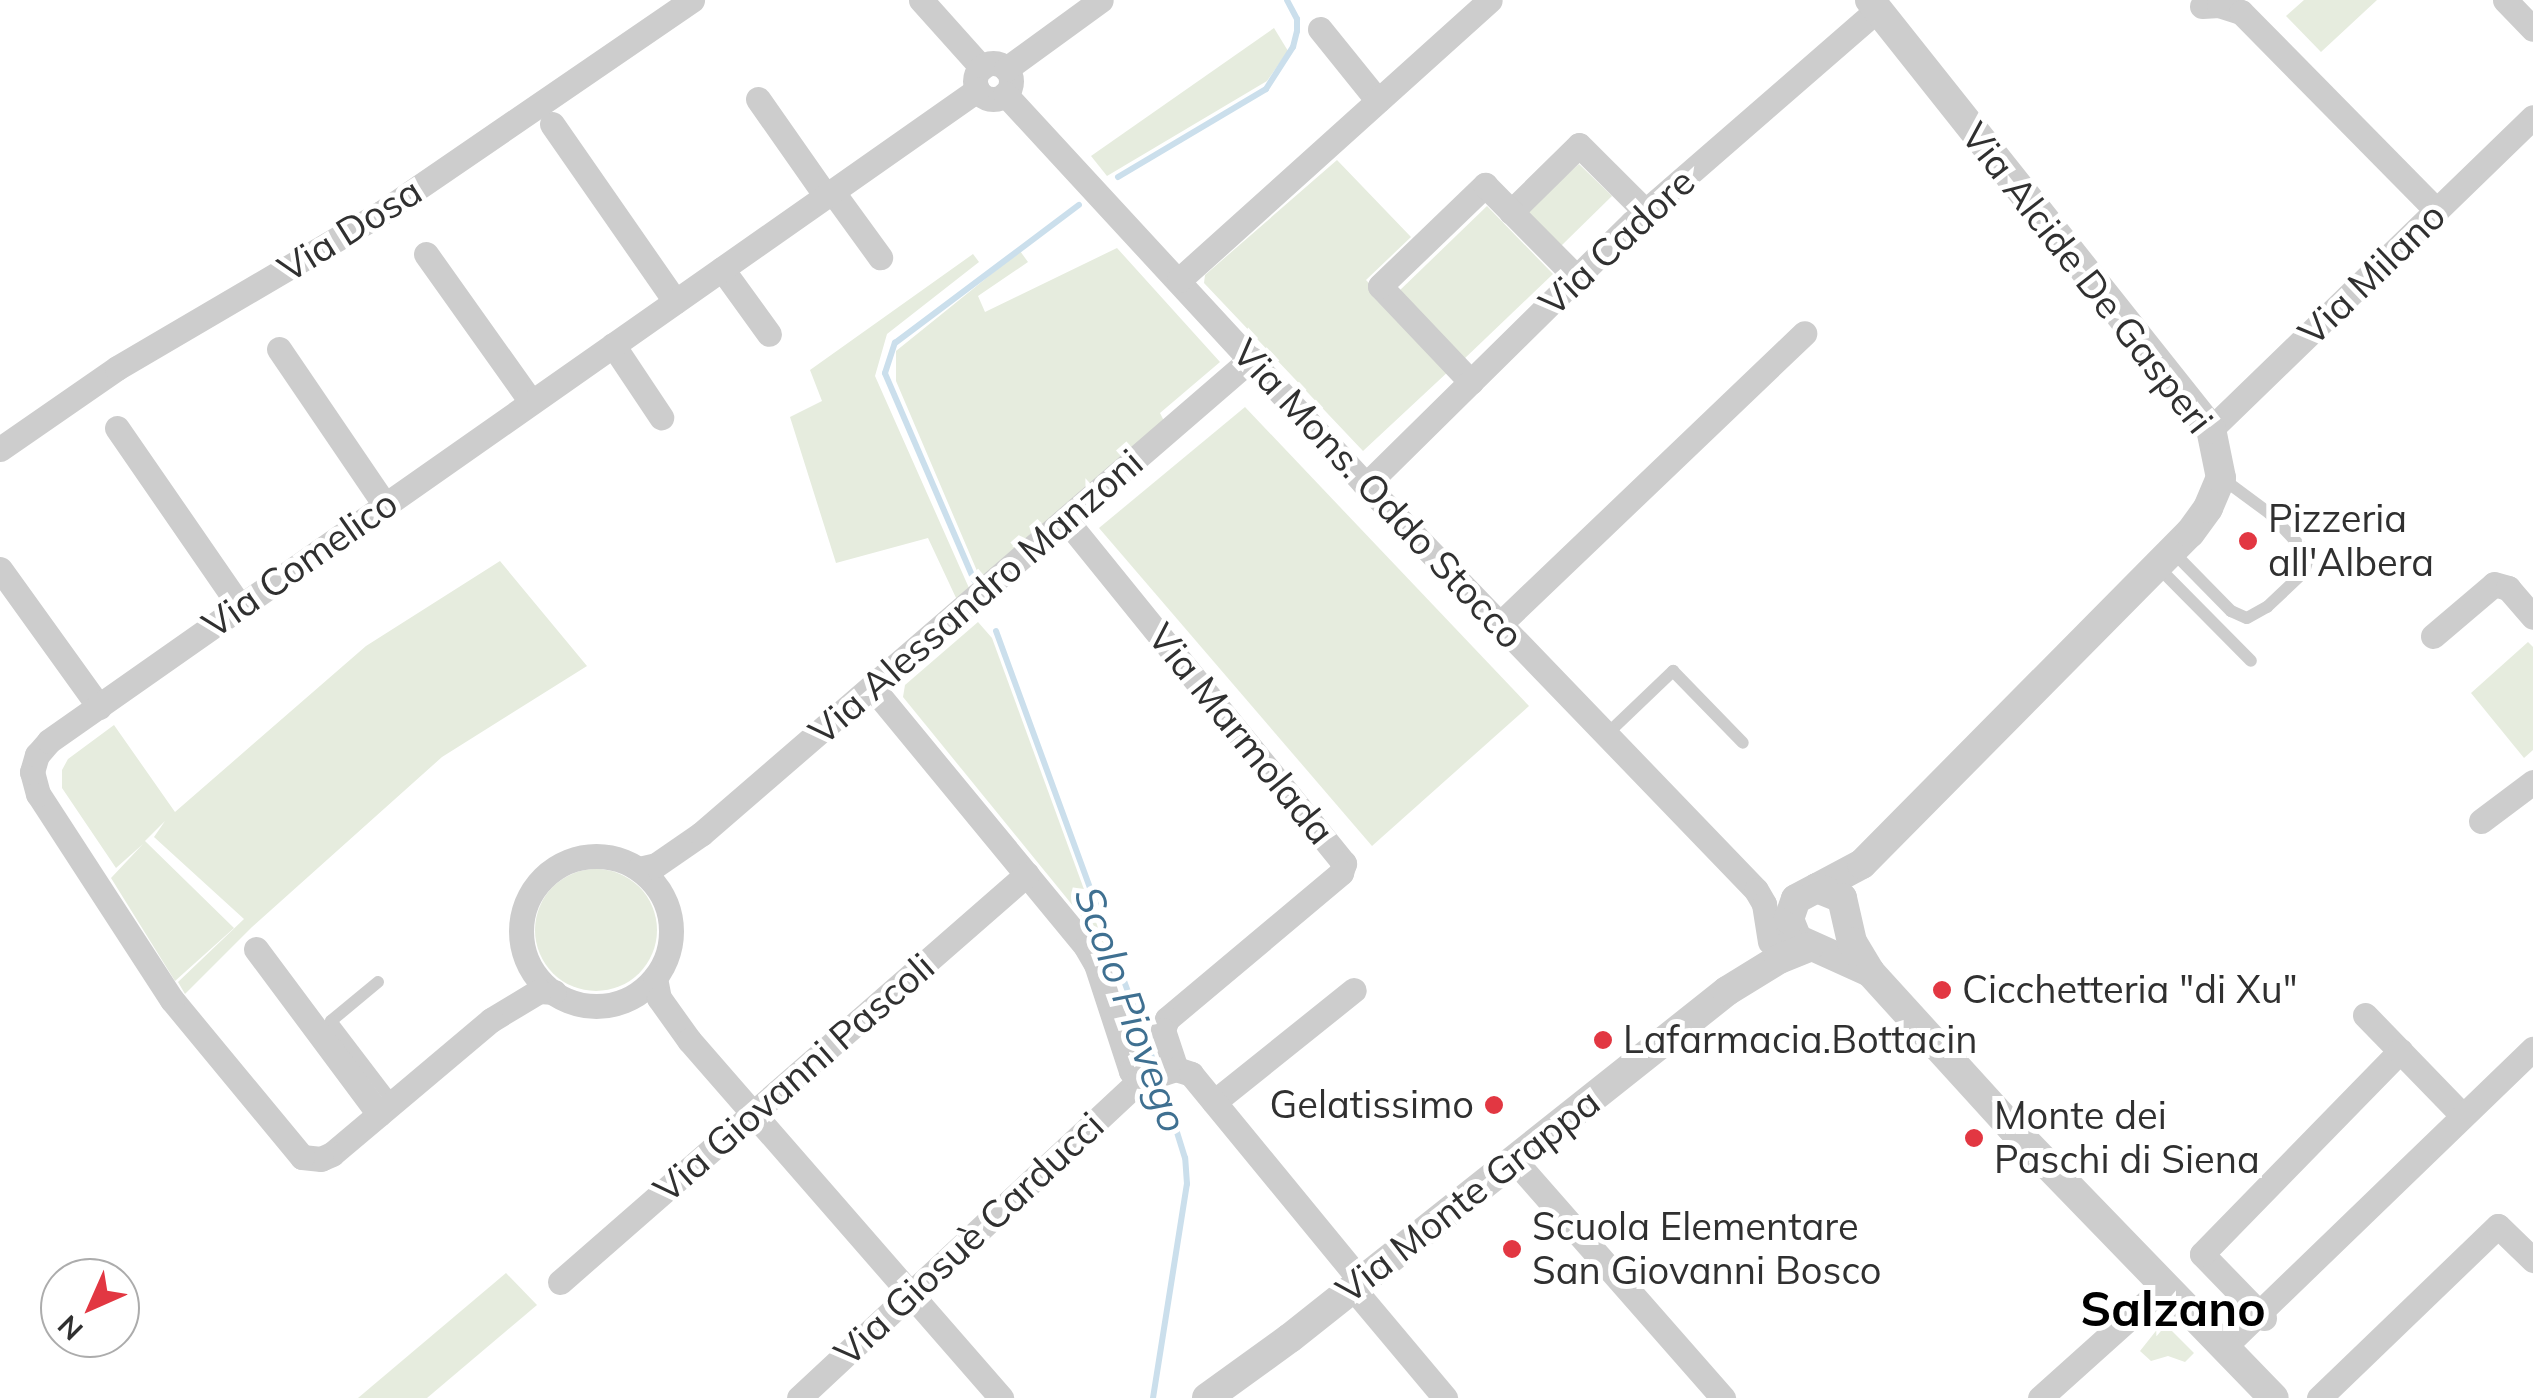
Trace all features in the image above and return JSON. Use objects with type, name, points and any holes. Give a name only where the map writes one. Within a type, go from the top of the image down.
[{"type":"street","name":"Via Dosa","points":[[0,449],[117,368],[381,213],[692,0]]},
{"type":"street","points":[[920,0],[993,80]]},
{"type":"street","name":"Via Comelico","points":[[386,1108],[332,1154],[312,1160],[292,1150],[172,1000],[34,787],[33,766],[43,746],[993,80],[1101,0]]},
{"type":"street","points":[[1179,280],[1490,0]]},
{"type":"street","points":[[2505,0],[2533,29]]},
{"type":"street","name":"Via Alcide De Gasperi","points":[[1784,908],[1862,864],[2164,557],[2208,508],[2221,478],[2211,429],[1873,5]]},
{"type":"street","name":"Via Cadore","points":[[1366,484],[1576,278],[1873,5]]},
{"type":"street","points":[[2202,6],[2219,5],[2242,12],[2437,210]]},
{"type":"street","points":[[1320,30],[1378,101]]},
{"type":"street","name":"Via Mons. Oddo Stocco","points":[[993,80],[1366,484],[1606,735],[1784,908]]},
{"type":"street","points":[[758,99],[880,258]]},
{"type":"street","name":"Via Milano","points":[[2211,429],[2533,118]]},
{"type":"street","points":[[552,124],[675,301]]},
{"type":"street","points":[[1511,212],[1579,145],[1646,212]]},
{"type":"street","points":[[1471,382],[1380,286],[1485,185],[1576,278]]},
{"type":"street","points":[[426,254],[531,402]]},
{"type":"street","points":[[722,268],[769,334]]},
{"type":"street","points":[[1500,624],[1804,333]]},
{"type":"street","points":[[613,345],[661,417]]},
{"type":"street","points":[[279,349],[385,505]]},
{"type":"street","name":"Via Alessandro Manzoni","points":[[701,834],[1251,359]]},
{"type":"street","points":[[117,428],[240,606]]},
{"type":"street","name":"Via Marmolada","points":[[1066,520],[1344,863],[1341,874],[1167,1018],[1158,1075]]},
{"type":"street","points":[[0,569],[100,707]]},
{"type":"street","points":[[2434,636],[2494,584],[2508,588],[2533,617]]},
{"type":"street","points":[[872,687],[1096,964],[1131,1071],[1191,1074],[1445,1398]]},
{"type":"street","points":[[2482,821],[2533,782]]},
{"type":"street","points":[[639,869],[656,865],[701,834]]},
{"type":"street","points":[[662,896],[666,876],[701,834]]},
{"type":"street","points":[[655,978],[634,996],[585,1006],[554,992],[531,967],[522,942],[522,916],[533,890],[548,872],[568,860],[606,856],[639,869],[662,896],[671,930],[655,978],[659,998],[689,1040],[1001,1398]]},
{"type":"street","name":"Via Alcide De Gasperi","points":[[1848,918],[1862,864]]},
{"type":"street","name":"Via Giovanni Pascoli","points":[[560,1282],[1027,874]]},
{"type":"street","points":[[1870,972],[1797,939],[1784,908],[1842,898],[1852,942],[1870,972],[2273,1398]]},
{"type":"street","name":"Via Monte Grappa","points":[[1727,990],[1784,908]]},
{"type":"street","name":"Via Monte Grappa","points":[[1224,1393],[1727,990],[1780,958],[1836,943],[1848,918]]},
{"type":"street","points":[[256,949],[386,1108],[492,1020],[537,992],[554,992]]},
{"type":"street","points":[[492,1020],[531,967]]},
{"type":"street","points":[[1214,1102],[1354,990]]},
{"type":"street","points":[[634,996],[689,1040]]},
{"type":"street","points":[[2365,1014],[2462,1115]]},
{"type":"street","points":[[2261,1315],[2202,1254],[2400,1051]]},
{"type":"street","points":[[2225,1346],[2462,1115],[2531,1054]]},
{"type":"street","name":"Via Giosuè Carducci","points":[[799,1398],[910,1294],[1158,1075]]},
{"type":"street","points":[[1514,1160],[1723,1398]]},
{"type":"street","points":[[2320,1398],[2498,1226],[2533,1260]]},
{"type":"street","points":[[2040,1398],[2165,1286]]},
{"type":"lane","points":[[2164,557],[2231,611],[2247,618],[2268,608],[2304,572],[2308,558],[2304,550],[2269,514],[2221,478]]},
{"type":"lane","points":[[2164,557],[2251,661]]},
{"type":"lane","points":[[1606,735],[1672,671],[1742,742]]},
{"type":"lane","points":[[378,982],[331,1022],[386,1108]]},
{"type":"shaded area","points":[[2304,0],[2377,0],[2321,52],[2286,16]]},
{"type":"shaded area","points":[[1274,28],[1288,51],[1267,81],[1107,176],[1091,156]]},
{"type":"shaded area","points":[[1337,160],[1411,237],[1366,280],[1451,369],[1363,451],[1204,283],[1205,275]]},
{"type":"shaded area","points":[[1579,164],[1612,196],[1561,246],[1526,211]]},
{"type":"shaded area","points":[[1487,206],[1553,274],[1463,360],[1397,293]]},
{"type":"shaded area","points":[[1117,248],[1220,362],[1160,413],[1164,421],[980,578],[896,381],[896,351],[1020,251],[1028,262],[978,296],[985,312]]},
{"type":"shaded area","points":[[973,254],[979,262],[887,334],[875,376],[969,588],[957,600],[928,538],[836,563],[790,417],[822,401],[810,370]]},
{"type":"shaded area","points":[[1245,407],[1529,706],[1372,846],[1099,528]]},
{"type":"shaded area","points":[[500,561],[587,666],[442,757],[252,927],[185,994],[178,982],[244,919],[154,837],[165,821],[145,841],[234,928],[175,981],[111,878],[143,844],[116,868],[62,788],[62,770],[68,759],[114,725],[175,812],[366,646]]},
{"type":"shaded area","points":[[978,622],[992,638],[1104,944],[903,697],[905,685]]},
{"type":"shaded area","points":[[2528,642],[2533,647],[2533,750],[2524,758],[2471,693]]},
{"type":"shaded area","points":[[596,869],[619,874],[639,887],[652,907],[657,930],[652,953],[639,973],[619,986],[596,991],[573,986],[553,973],[540,953],[535,930],[540,907],[553,887],[573,874]]},
{"type":"shaded area","points":[[506,1273],[537,1305],[427,1398],[358,1398]]},
{"type":"shaded area","points":[[2163,1322],[2194,1353],[2185,1362],[2168,1356],[2151,1361],[2140,1351]]},
{"type":"waterway","name":"Scolo Piovego","points":[[1118,177],[1266,89],[1293,47],[1297,31],[1297,19],[1287,0]]},
{"type":"waterway","name":"Scolo Piovego","points":[[974,580],[885,373],[895,343],[1079,205]]},
{"type":"waterway","name":"Scolo Piovego","points":[[996,631],[1156,1069]]},
{"type":"waterway","name":"Scolo Piovego","points":[[1153,1398],[1187,1184],[1185,1158],[1161,1081]]},
{"type":"place","name":"Pizzeria all'Albera","points":[[2248,541]]},
{"type":"place","name":"Cicchetteria \"di Xu\"","points":[[1942,990]]},
{"type":"place","name":"Lafarmacia.Bottacin","points":[[1603,1040]]},
{"type":"place","name":"Gelatissimo","points":[[1494,1105]]},
{"type":"place","name":"Monte dei Paschi di Siena","points":[[1974,1138]]},
{"type":"place","name":"Scuola Elementare San Giovanni Bosco","points":[[1512,1249]]},
{"type":"district","name":"Salzano","points":[[2173,1309]]}]
